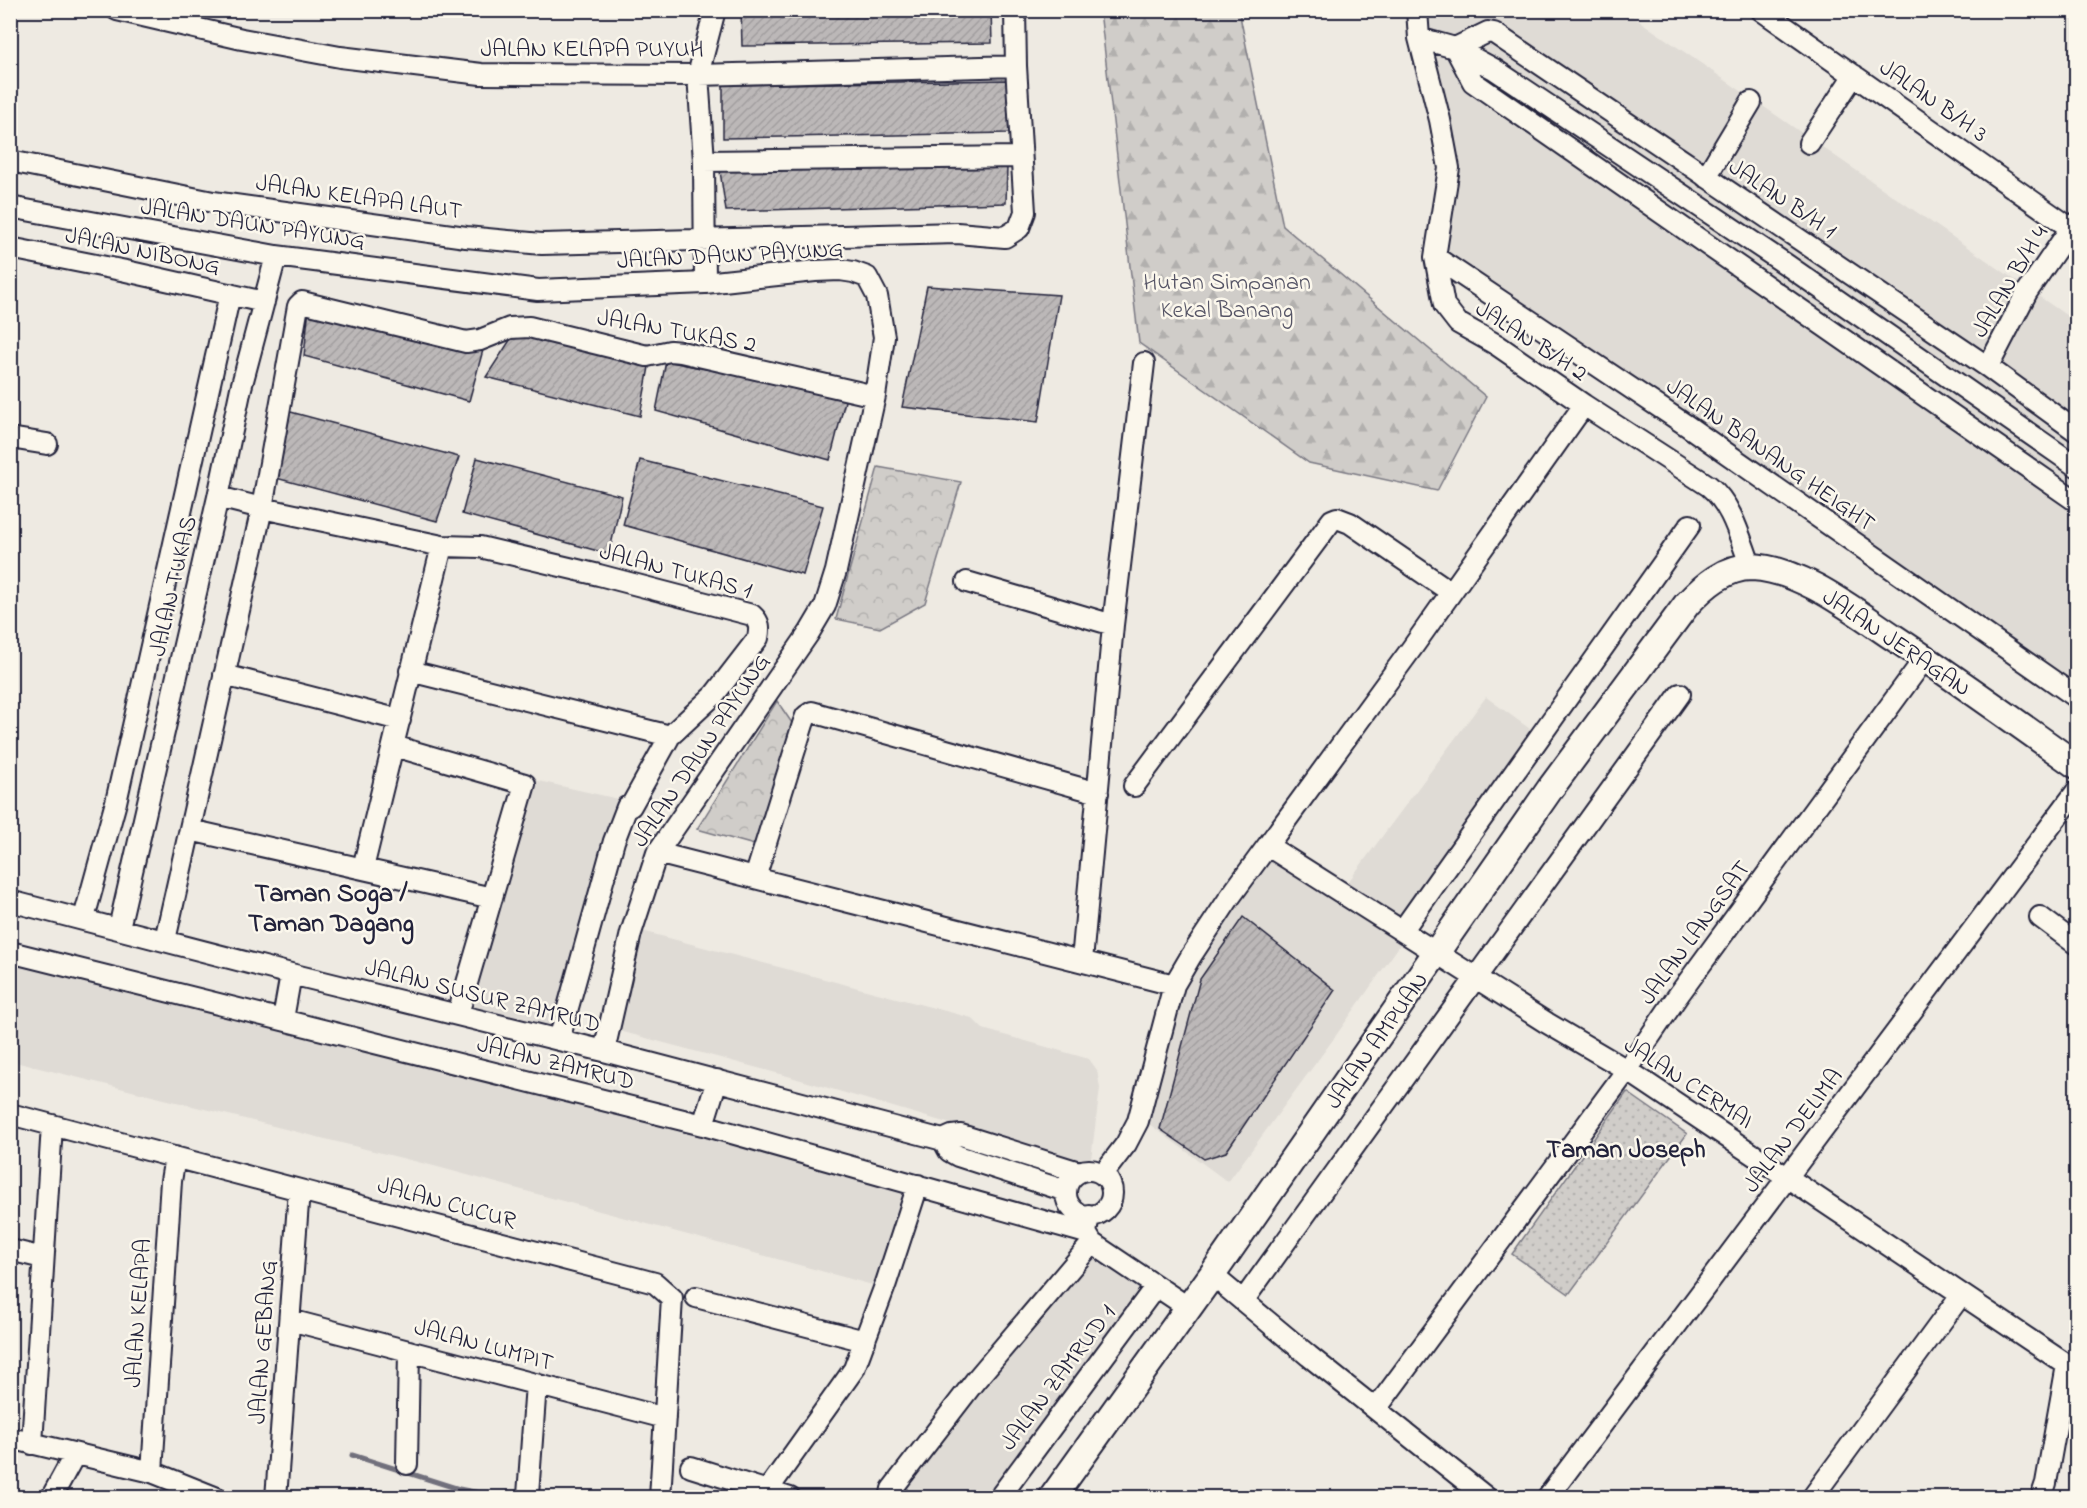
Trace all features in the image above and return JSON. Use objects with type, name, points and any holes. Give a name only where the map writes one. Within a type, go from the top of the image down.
[{"type":"main road","name":"JALAN JERAGAN","points":[[1704,585],[1731,571],[1752,567],[1796,578],[1834,598],[1925,658],[2076,765]]},
{"type":"main road","name":"JALAN AMPUAN","points":[[1052,1497],[1189,1308],[1550,789],[1687,604],[1704,585]]},
{"type":"street","name":"JALAN KELAPA PUYUH","points":[[117,10],[242,39],[340,57],[481,74],[698,75],[1016,66]]},
{"type":"street","points":[[705,283],[704,162],[698,75],[715,10]]},
{"type":"street","points":[[1015,10],[1016,66]]},
{"type":"street","name":"JALAN B/H 2","points":[[1417,10],[1419,38],[1440,120],[1449,168],[1435,257],[1444,305],[1449,314],[1458,323],[1497,345],[1720,495],[1729,510],[1752,567]]},
{"type":"street","name":"JALAN B/H 3","points":[[1761,10],[2074,228]]},
{"type":"street","name":"JALAN B/H 1","points":[[1455,48],[1488,32],[1494,33],[1988,368],[2076,431]]},
{"type":"street","points":[[1419,38],[1455,48],[1494,69],[1787,265],[2076,466]]},
{"type":"street","points":[[1455,48],[1473,82],[2076,501]]},
{"type":"street","name":"JALAN KELAPA LAUT","points":[[10,161],[213,202],[466,237],[542,244],[704,242],[957,233],[1005,237],[1019,228],[1025,212],[1016,66]]},
{"type":"street","points":[[1809,142],[1854,75]]},
{"type":"street","points":[[1706,177],[1751,102]]},
{"type":"street","points":[[704,162],[1020,157]]},
{"type":"street","name":"JALAN DAUN PAYUNG","points":[[10,207],[276,256],[538,290],[705,283],[840,270],[867,277],[877,296],[884,337],[875,396],[836,571],[825,606],[657,853],[631,933],[604,1051]]},
{"type":"street","name":"JALAN B/H 4","points":[[1988,368],[2027,292],[2074,228]]},
{"type":"street","name":"JALAN NIBONG","points":[[10,248],[264,302]]},
{"type":"street","name":"JALAN TUKAS","points":[[119,928],[241,388],[276,256]]},
{"type":"street","name":"JALAN BANANG HEIGHT","points":[[1435,257],[1686,425],[2076,697]]},
{"type":"street","points":[[1769,289],[1787,265]]},
{"type":"street","points":[[84,918],[116,802],[230,294]]},
{"type":"street","name":"JALAN TUKAS 2","points":[[262,508],[298,306],[305,302],[466,342],[480,340],[510,328],[529,327],[642,356],[675,351],[875,396]]},
{"type":"street","points":[[1082,961],[1113,625],[1144,363]]},
{"type":"street","points":[[1103,1174],[1126,1144],[1138,1121],[1174,985],[1230,897],[1584,405]]},
{"type":"street","points":[[10,438],[47,444]]},
{"type":"street","name":"JALAN TUKAS 1","points":[[218,497],[442,546],[491,549],[752,615],[758,620],[760,628],[758,638],[714,695],[670,736],[631,806],[627,807],[620,824],[559,1040]]},
{"type":"street","points":[[165,940],[262,508]]},
{"type":"street","points":[[1134,786],[1332,520],[1337,518],[1350,523],[1451,592]]},
{"type":"street","points":[[1402,931],[1690,525]]},
{"type":"street","points":[[363,868],[442,546]]},
{"type":"street","points":[[967,582],[1113,625]]},
{"type":"street","name":"JALAN LANGSAT","points":[[1376,1409],[1627,1070],[1677,997],[1925,658]]},
{"type":"street","points":[[410,671],[670,736]]},
{"type":"street","points":[[224,675],[400,720]]},
{"type":"street","points":[[1243,1301],[1680,694]]},
{"type":"street","points":[[754,878],[803,724],[806,716],[812,712],[1098,793]]},
{"type":"street","points":[[394,746],[525,784],[458,1014]]},
{"type":"street","name":"JALAN DELIMA","points":[[1547,1497],[2076,792]]},
{"type":"street","points":[[190,830],[492,898]]},
{"type":"street","name":"JALAN CERMAI","points":[[1268,846],[1546,1023],[1627,1070],[2072,1368]]},
{"type":"street","points":[[657,853],[1174,985]]},
{"type":"street","name":"JALAN SUSUR ZAMRUD","points":[[10,901],[84,918],[291,974],[604,1051],[943,1140]]},
{"type":"street","points":[[2040,917],[2076,944]]},
{"type":"street","name":"JALAN ZAMRUD","points":[[10,952],[282,1018],[703,1125],[1089,1230],[1156,1286],[1189,1308]]},
{"type":"street","points":[[282,1018],[291,974]]},
{"type":"street","points":[[703,1125],[717,1080]]},
{"type":"street","name":"JALAN CUCUR","points":[[10,1114],[655,1283],[672,1298],[660,1497]]},
{"type":"street","points":[[32,1444],[52,1125]]},
{"type":"street","points":[[890,1497],[892,1489],[1111,1200],[1111,1186],[1103,1174],[1090,1170],[1079,1172],[961,1135],[943,1140],[948,1151],[958,1156],[1066,1191]]},
{"type":"street","name":"JALAN KELAPA","points":[[152,1472],[171,1181],[175,1157]]},
{"type":"street","points":[[1079,1172],[1068,1183],[1066,1191],[1068,1200],[1080,1214],[1089,1230]]},
{"type":"street","points":[[767,1491],[854,1369],[886,1283],[918,1185]]},
{"type":"street","name":"JALAN GEBANG","points":[[276,1497],[299,1190]]},
{"type":"street","points":[[10,1250],[43,1258]]},
{"type":"street","points":[[1212,1275],[1487,1497]]},
{"type":"street","name":"JALAN ZAMRUD 1","points":[[999,1497],[1156,1286]]},
{"type":"street","points":[[1812,1497],[1961,1295]]},
{"type":"street","points":[[696,1297],[864,1341]]},
{"type":"street","name":"JALAN LUMPIT","points":[[290,1320],[665,1418]]},
{"type":"street","points":[[407,1464],[409,1351]]},
{"type":"street","points":[[2041,1497],[2072,1368]]},
{"type":"street","points":[[528,1495],[536,1384]]},
{"type":"street","points":[[10,1438],[152,1472],[217,1497]]},
{"type":"street","points":[[51,1497],[75,1454]]},
{"type":"street","points":[[691,1467],[790,1497]]},
{"type":"shaded area","points":[[1411,11],[1625,11],[2076,322],[2076,709],[1429,260],[1442,166]]},
{"type":"shaded area","points":[[1486,697],[1545,740],[1332,1041],[1228,1182],[1145,1121],[1181,987],[1269,854],[1337,897]]},
{"type":"shaded area","points":[[521,777],[627,801],[568,1031],[454,1002]]},
{"type":"shaded area","points":[[623,926],[972,1018],[983,1029],[1089,1059],[1097,1070],[1100,1088],[1091,1159],[1077,1161],[784,1075],[601,1026]]},
{"type":"shaded area","points":[[10,954],[926,1180],[891,1290],[434,1166],[11,1061]]},
{"type":"shaded area","points":[[1101,1236],[1166,1281],[1007,1497],[882,1498],[1082,1245]]},
{"type":"green space","name":"Hutan Simpanan Kekal Banang","points":[[1100,11],[1239,11],[1283,226],[1486,397],[1437,491],[1309,463],[1139,343]]},
{"type":"green space","points":[[878,467],[961,482],[925,603],[880,628],[836,619]]},
{"type":"green space","points":[[777,701],[794,726],[758,846],[697,829]]},
{"type":"green space","points":[[1627,1092],[1687,1134],[1569,1294],[1512,1254]]},
{"type":"building","points":[[741,10],[991,10],[992,43],[742,46]]},
{"type":"building","points":[[1007,80],[1009,133],[723,138],[723,85]]},
{"type":"building","points":[[1007,167],[1006,203],[726,211],[720,171]]},
{"type":"building","points":[[927,286],[1059,295],[1038,422],[902,407]]},
{"type":"building","points":[[309,307],[483,350],[469,401],[304,356]]},
{"type":"building","points":[[514,334],[649,367],[640,416],[486,377]]},
{"type":"building","points":[[666,361],[846,397],[830,460],[656,411]]},
{"type":"building","points":[[287,411],[459,457],[437,521],[276,478]]},
{"type":"building","points":[[477,458],[622,496],[609,554],[462,514]]},
{"type":"building","points":[[640,460],[823,506],[803,575],[623,525]]},
{"type":"building","points":[[1243,917],[1335,990],[1226,1152],[1204,1159],[1160,1129],[1200,979]]},
{"type":"waterway","points":[[352,1455],[459,1489],[505,1498]]},
{"type":"district","name":"Taman Soga / Taman Dagang","points":[[331,907]]},
{"type":"district","name":"Taman Joseph","points":[[1626,1148]]}]
